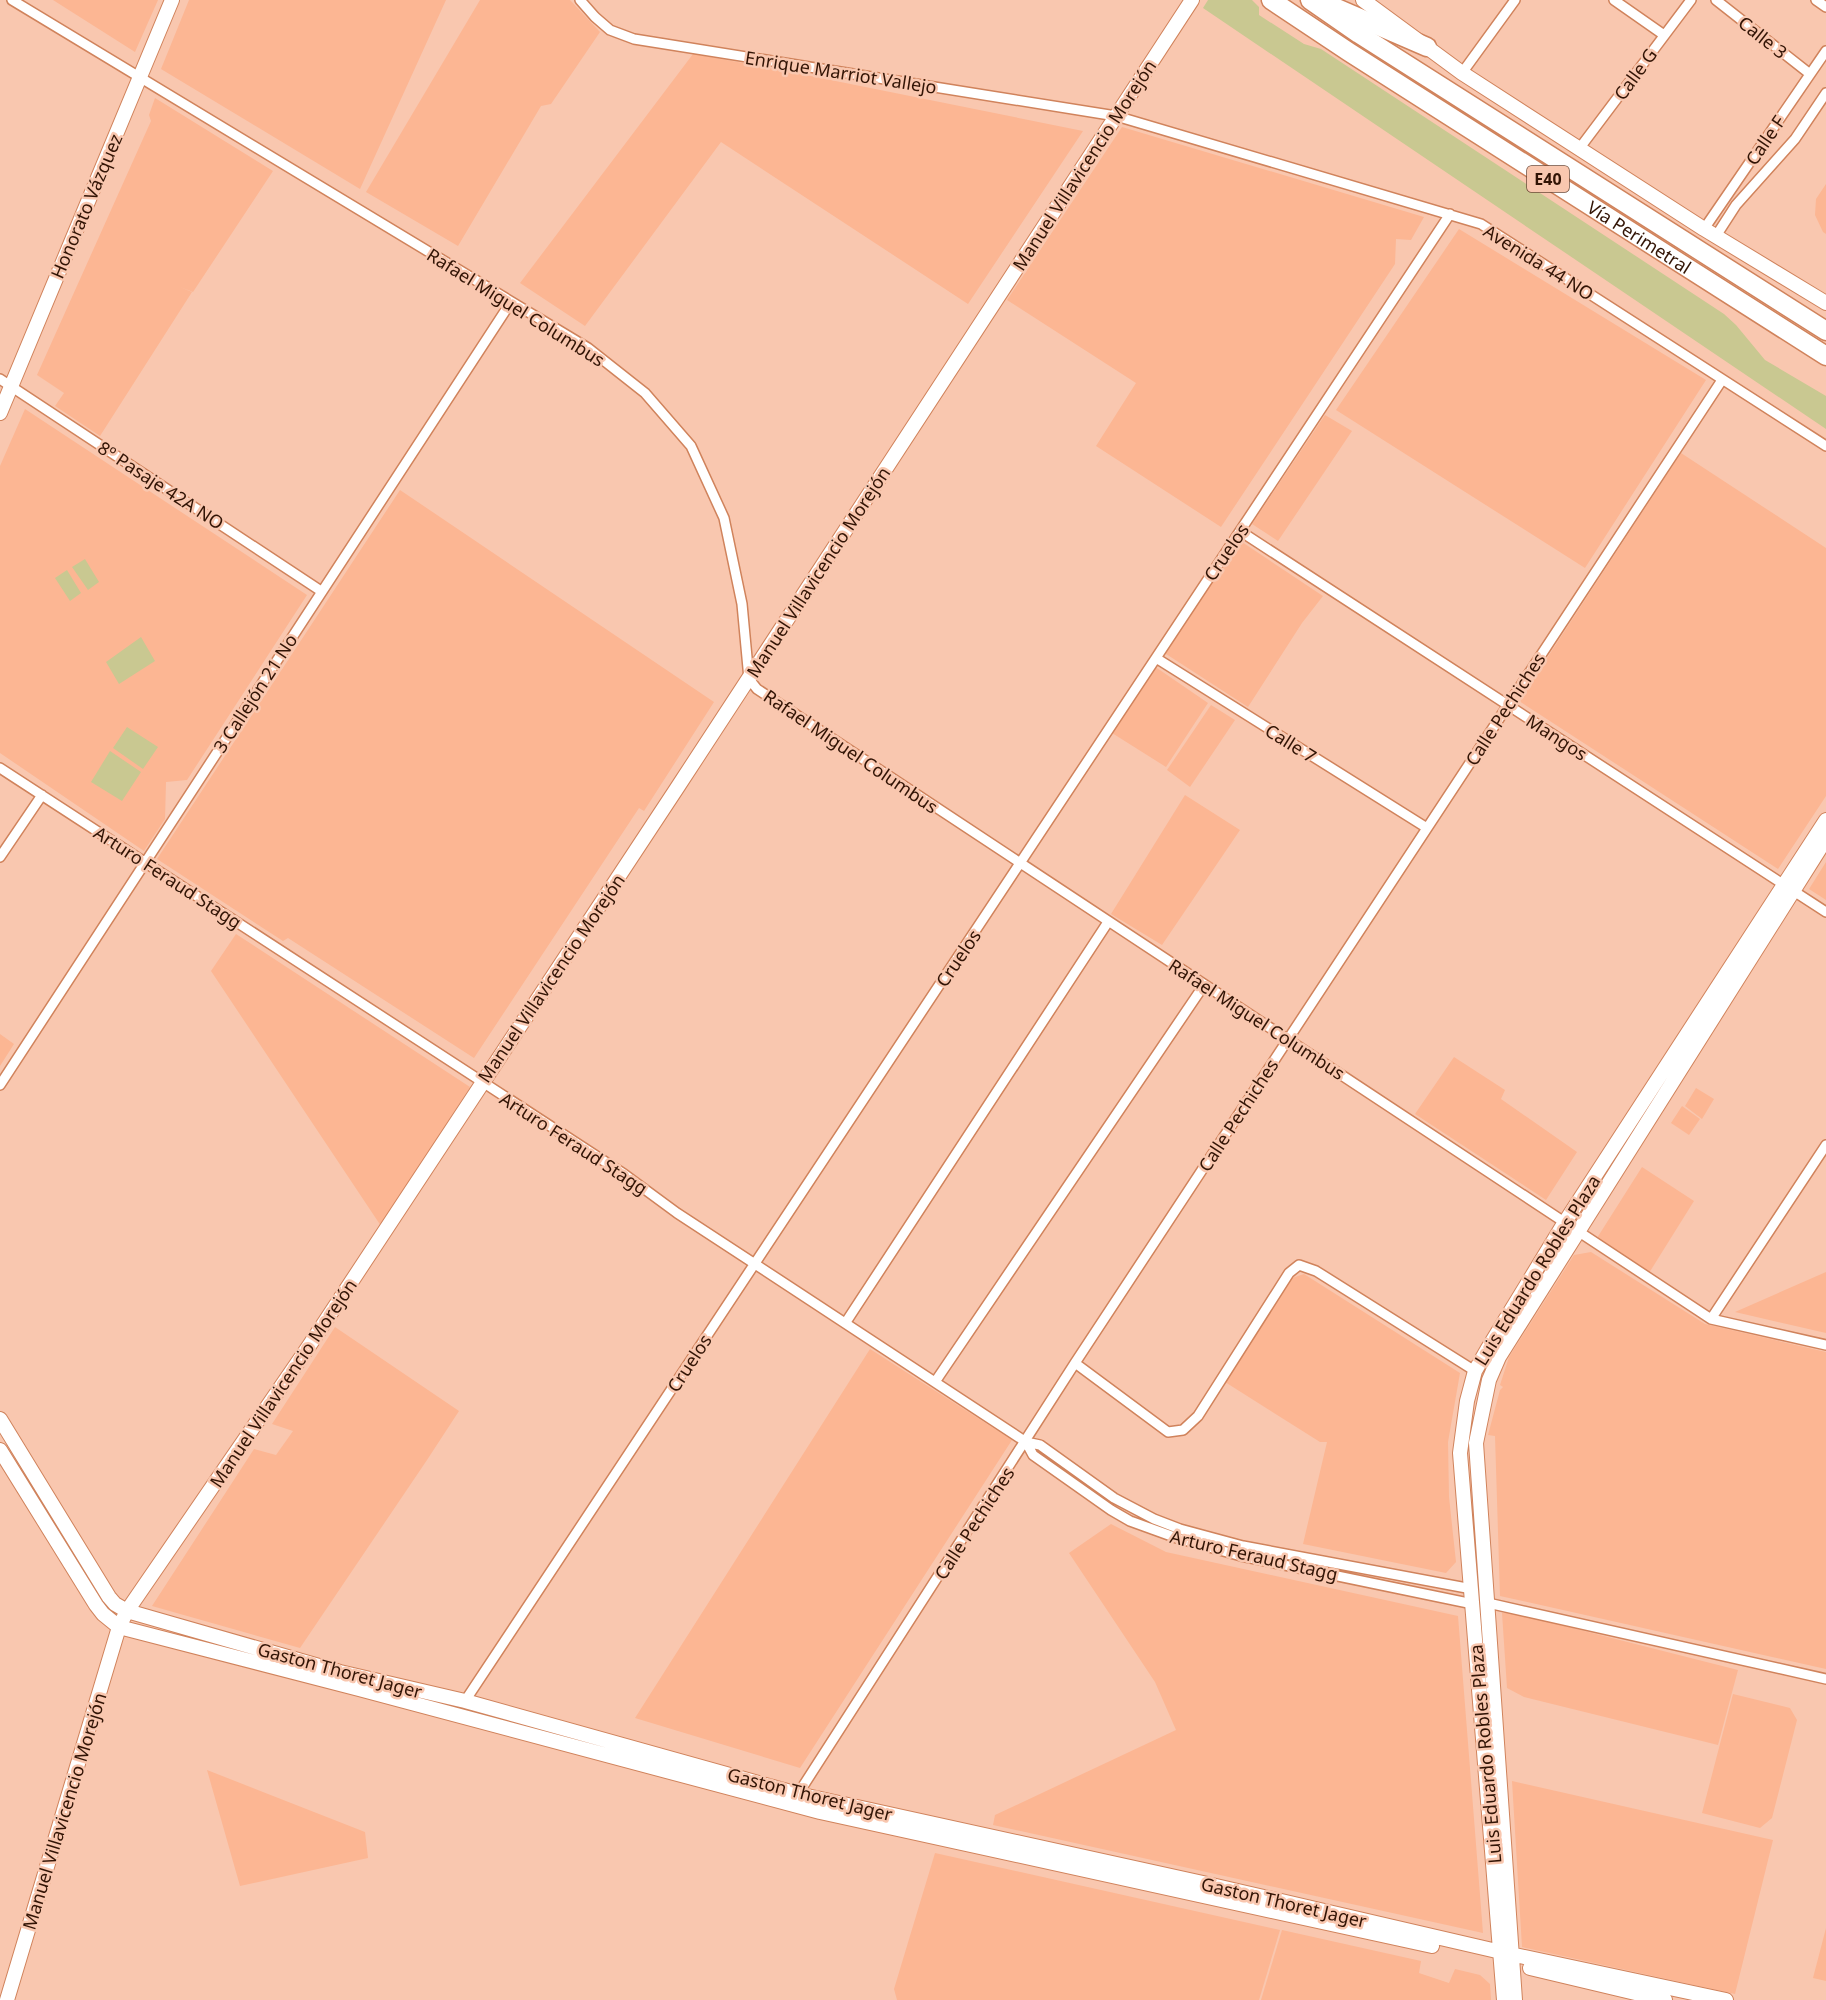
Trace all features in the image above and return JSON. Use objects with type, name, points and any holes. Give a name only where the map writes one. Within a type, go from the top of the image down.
[{"type":"highway","name":"Vía Perimetral","points":[[1271,0],[1826,357]]},
{"type":"highway","name":"Vía Perimetral","points":[[1310,0],[1359,34],[1826,331]]},
{"type":"highway","points":[[1318,0],[1427,47]]},
{"type":"street","name":"Rafael Miguel Columbus","points":[[12,0],[588,348],[645,393],[691,446],[724,518],[742,604],[749,679],[757,689],[1711,1319],[1826,1345]]},
{"type":"street","name":"Honorato Vázquez","points":[[0,413],[6,383],[172,0]]},
{"type":"street","name":"Enrique Marriot Vallejo","points":[[580,0],[610,30],[634,39],[1116,116]]},
{"type":"street","name":"Manuel Villavicencio Morejón","points":[[7,2000],[119,1627],[127,1611],[309,1346],[749,679],[1192,0]]},
{"type":"street","points":[[1363,0],[1462,73],[1710,232],[1826,303]]},
{"type":"street","points":[[1462,73],[1515,0]]},
{"type":"street","points":[[1614,0],[1664,35]]},
{"type":"street","name":"Calle G","points":[[1579,149],[1691,0]]},
{"type":"street","name":"Calle 3","points":[[1716,0],[1810,74]]},
{"type":"street","points":[[1816,0],[1826,7]]},
{"type":"street","name":"Calle F","points":[[1710,232],[1826,51]]},
{"type":"street","name":"Calle F","points":[[1710,232],[1795,139],[1826,93]]},
{"type":"street","name":"Avenida 44 NO","points":[[1116,116],[1481,224],[1826,446]]},
{"type":"street","name":"Cruelos","points":[[465,1701],[1450,214]]},
{"type":"street","name":"3 Callejón 21 No","points":[[0,1085],[510,302]]},
{"type":"street","name":"Calle Pechiches","points":[[798,1794],[1076,1363],[1722,380]]},
{"type":"street","name":"8º Pasaje 42A NO","points":[[6,383],[321,591]]},
{"type":"street","name":"Mangos","points":[[1240,531],[1826,912]]},
{"type":"street","name":"Calle 7","points":[[1156,658],[1427,828]]},
{"type":"street","name":"Arturo Feraud Stagg","points":[[0,768],[624,1174],[677,1213],[1026,1442],[1040,1445],[1133,1509],[1180,1529],[1243,1546],[1472,1589]]},
{"type":"street","points":[[0,857],[42,795]]},
{"type":"street","name":"Luis Eduardo Robles Plaza","points":[[1504,2000],[1506,1958],[1488,1603],[1476,1443],[1489,1380],[1499,1357],[1788,888],[1826,820]]},
{"type":"street","name":"Luis Eduardo Robles Plaza","points":[[1515,2000],[1506,1958],[1460,1453],[1467,1401],[1475,1371],[1565,1222],[1788,888],[1826,839]]},
{"type":"street","points":[[846,1322],[1108,922]]},
{"type":"street","points":[[935,1382],[1204,985]]},
{"type":"street","points":[[1711,1319],[1826,1145]]},
{"type":"street","points":[[1076,1363],[1168,1431],[1183,1430],[1198,1416],[1288,1273],[1299,1265],[1316,1270],[1475,1371]]},
{"type":"street","name":"Gaston Thoret Jager","points":[[0,1419],[109,1597],[115,1604],[127,1611],[340,1672],[465,1701],[798,1794],[1203,1883],[1665,2000]]},
{"type":"street","name":"Arturo Feraud Stagg","points":[[1026,1442],[1033,1455],[1130,1521],[1177,1538],[1241,1556],[1473,1604]]},
{"type":"street","name":"Gaston Thoret Jager","points":[[0,1450],[96,1605],[119,1627],[368,1691],[786,1804],[1506,1958],[1726,2000]]},
{"type":"street","points":[[1488,1603],[1826,1679]]},
{"type":"shaded area","points":[[53,0],[158,0],[135,52]]},
{"type":"shaded area","points":[[189,0],[446,0],[360,189],[161,69]]},
{"type":"shaded area","points":[[480,0],[570,0],[600,32],[551,104],[541,106],[458,246],[366,192]]},
{"type":"shaded area","points":[[1208,0],[1252,0],[1259,7],[1259,15],[1304,44],[1321,49],[1724,314],[1765,360],[1826,396],[1826,429],[1203,8]]},
{"type":"shaded area","points":[[693,54],[1083,131],[968,304],[721,142],[585,326],[520,283]]},
{"type":"shaded area","points":[[155,98],[273,171],[193,292],[180,287],[192,292],[100,436],[55,406],[64,393],[37,375],[151,121],[149,115]]},
{"type":"shaded area","points":[[1122,127],[1424,217],[1411,240],[1396,239],[1395,264],[1221,527],[1096,446],[1136,383],[1007,300]]},
{"type":"shaded area","points":[[1826,184],[1826,234],[1815,215],[1816,199]]},
{"type":"shaded area","points":[[1459,229],[1706,380],[1585,568],[1336,410]]},
{"type":"shaded area","points":[[25,409],[307,595],[187,780],[166,782],[165,819],[144,851],[0,753],[0,466]]},
{"type":"shaded area","points":[[1325,415],[1352,431],[1278,541],[1252,524]]},
{"type":"shaded area","points":[[1681,453],[1826,548],[1826,796],[1778,869],[1519,701]]},
{"type":"shaded area","points":[[400,490],[714,702],[644,811],[639,808],[474,1058],[288,938],[283,941],[157,859]]},
{"type":"shaded area","points":[[1239,540],[1323,596],[1302,623],[1248,707],[1163,652]]},
{"type":"shaded area","points":[[85,559],[99,582],[88,590],[72,567]]},
{"type":"shaded area","points":[[67,570],[81,593],[70,601],[55,578]]},
{"type":"shaded area","points":[[141,637],[155,661],[119,684],[106,662]]},
{"type":"shaded area","points":[[1154,666],[1208,703],[1166,767],[1112,733]]},
{"type":"shaded area","points":[[1211,705],[1235,720],[1190,787],[1167,770]]},
{"type":"shaded area","points":[[127,727],[158,747],[143,769],[113,748]]},
{"type":"shaded area","points":[[110,751],[141,772],[122,801],[91,782]]},
{"type":"shaded area","points":[[1185,795],[1240,830],[1162,945],[1111,914]]},
{"type":"shaded area","points":[[1826,862],[1826,900],[1809,889]]},
{"type":"shaded area","points":[[236,934],[470,1087],[381,1226],[211,971]]},
{"type":"shaded area","points":[[0,1034],[14,1044],[0,1066]]},
{"type":"shaded area","points":[[1454,1057],[1505,1090],[1501,1099],[1577,1152],[1546,1200],[1415,1114]]},
{"type":"shaded area","points":[[1696,1088],[1714,1099],[1702,1119],[1685,1106]]},
{"type":"shaded area","points":[[1682,1106],[1700,1119],[1689,1135],[1671,1123]]},
{"type":"shaded area","points":[[1642,1167],[1694,1201],[1649,1273],[1597,1238]]},
{"type":"shaded area","points":[[1591,1252],[1705,1324],[1826,1352],[1826,1669],[1500,1596],[1495,1436],[1488,1435],[1500,1390],[1503,1387],[1500,1385],[1509,1357],[1574,1255]]},
{"type":"shaded area","points":[[1826,1272],[1826,1333],[1735,1312]]},
{"type":"shaded area","points":[[1304,1274],[1460,1373],[1448,1442],[1449,1497],[1456,1562],[1446,1573],[1303,1544],[1327,1442],[1320,1442],[1225,1382],[1292,1278]]},
{"type":"shaded area","points":[[335,1327],[459,1411],[427,1460],[300,1648],[152,1606],[254,1449],[276,1455],[293,1431],[272,1424]]},
{"type":"shaded area","points":[[870,1349],[1012,1440],[800,1768],[635,1718]]},
{"type":"shaded area","points":[[1111,1524],[1166,1552],[1458,1616],[1483,1933],[993,1825],[995,1815],[1176,1730],[1155,1682],[1069,1553]]},
{"type":"shaded area","points":[[1502,1613],[1513,1613],[1738,1670],[1718,1745],[1524,1697],[1507,1688]]},
{"type":"shaded area","points":[[1733,1694],[1790,1708],[1797,1720],[1772,1818],[1760,1828],[1702,1813]]},
{"type":"shaded area","points":[[207,1770],[365,1832],[368,1858],[240,1886]]},
{"type":"shaded area","points":[[1512,1781],[1773,1840],[1735,1994],[1522,1947]]},
{"type":"shaded area","points":[[935,1853],[1280,1930],[1259,2000],[897,2000],[894,1989]]},
{"type":"shaded area","points":[[1826,1928],[1826,1981],[1813,1978]]},
{"type":"shaded area","points":[[1282,1930],[1421,1961],[1419,1973],[1449,1983],[1455,1969],[1480,1975],[1490,1984],[1491,2000],[1261,2000]]}]
